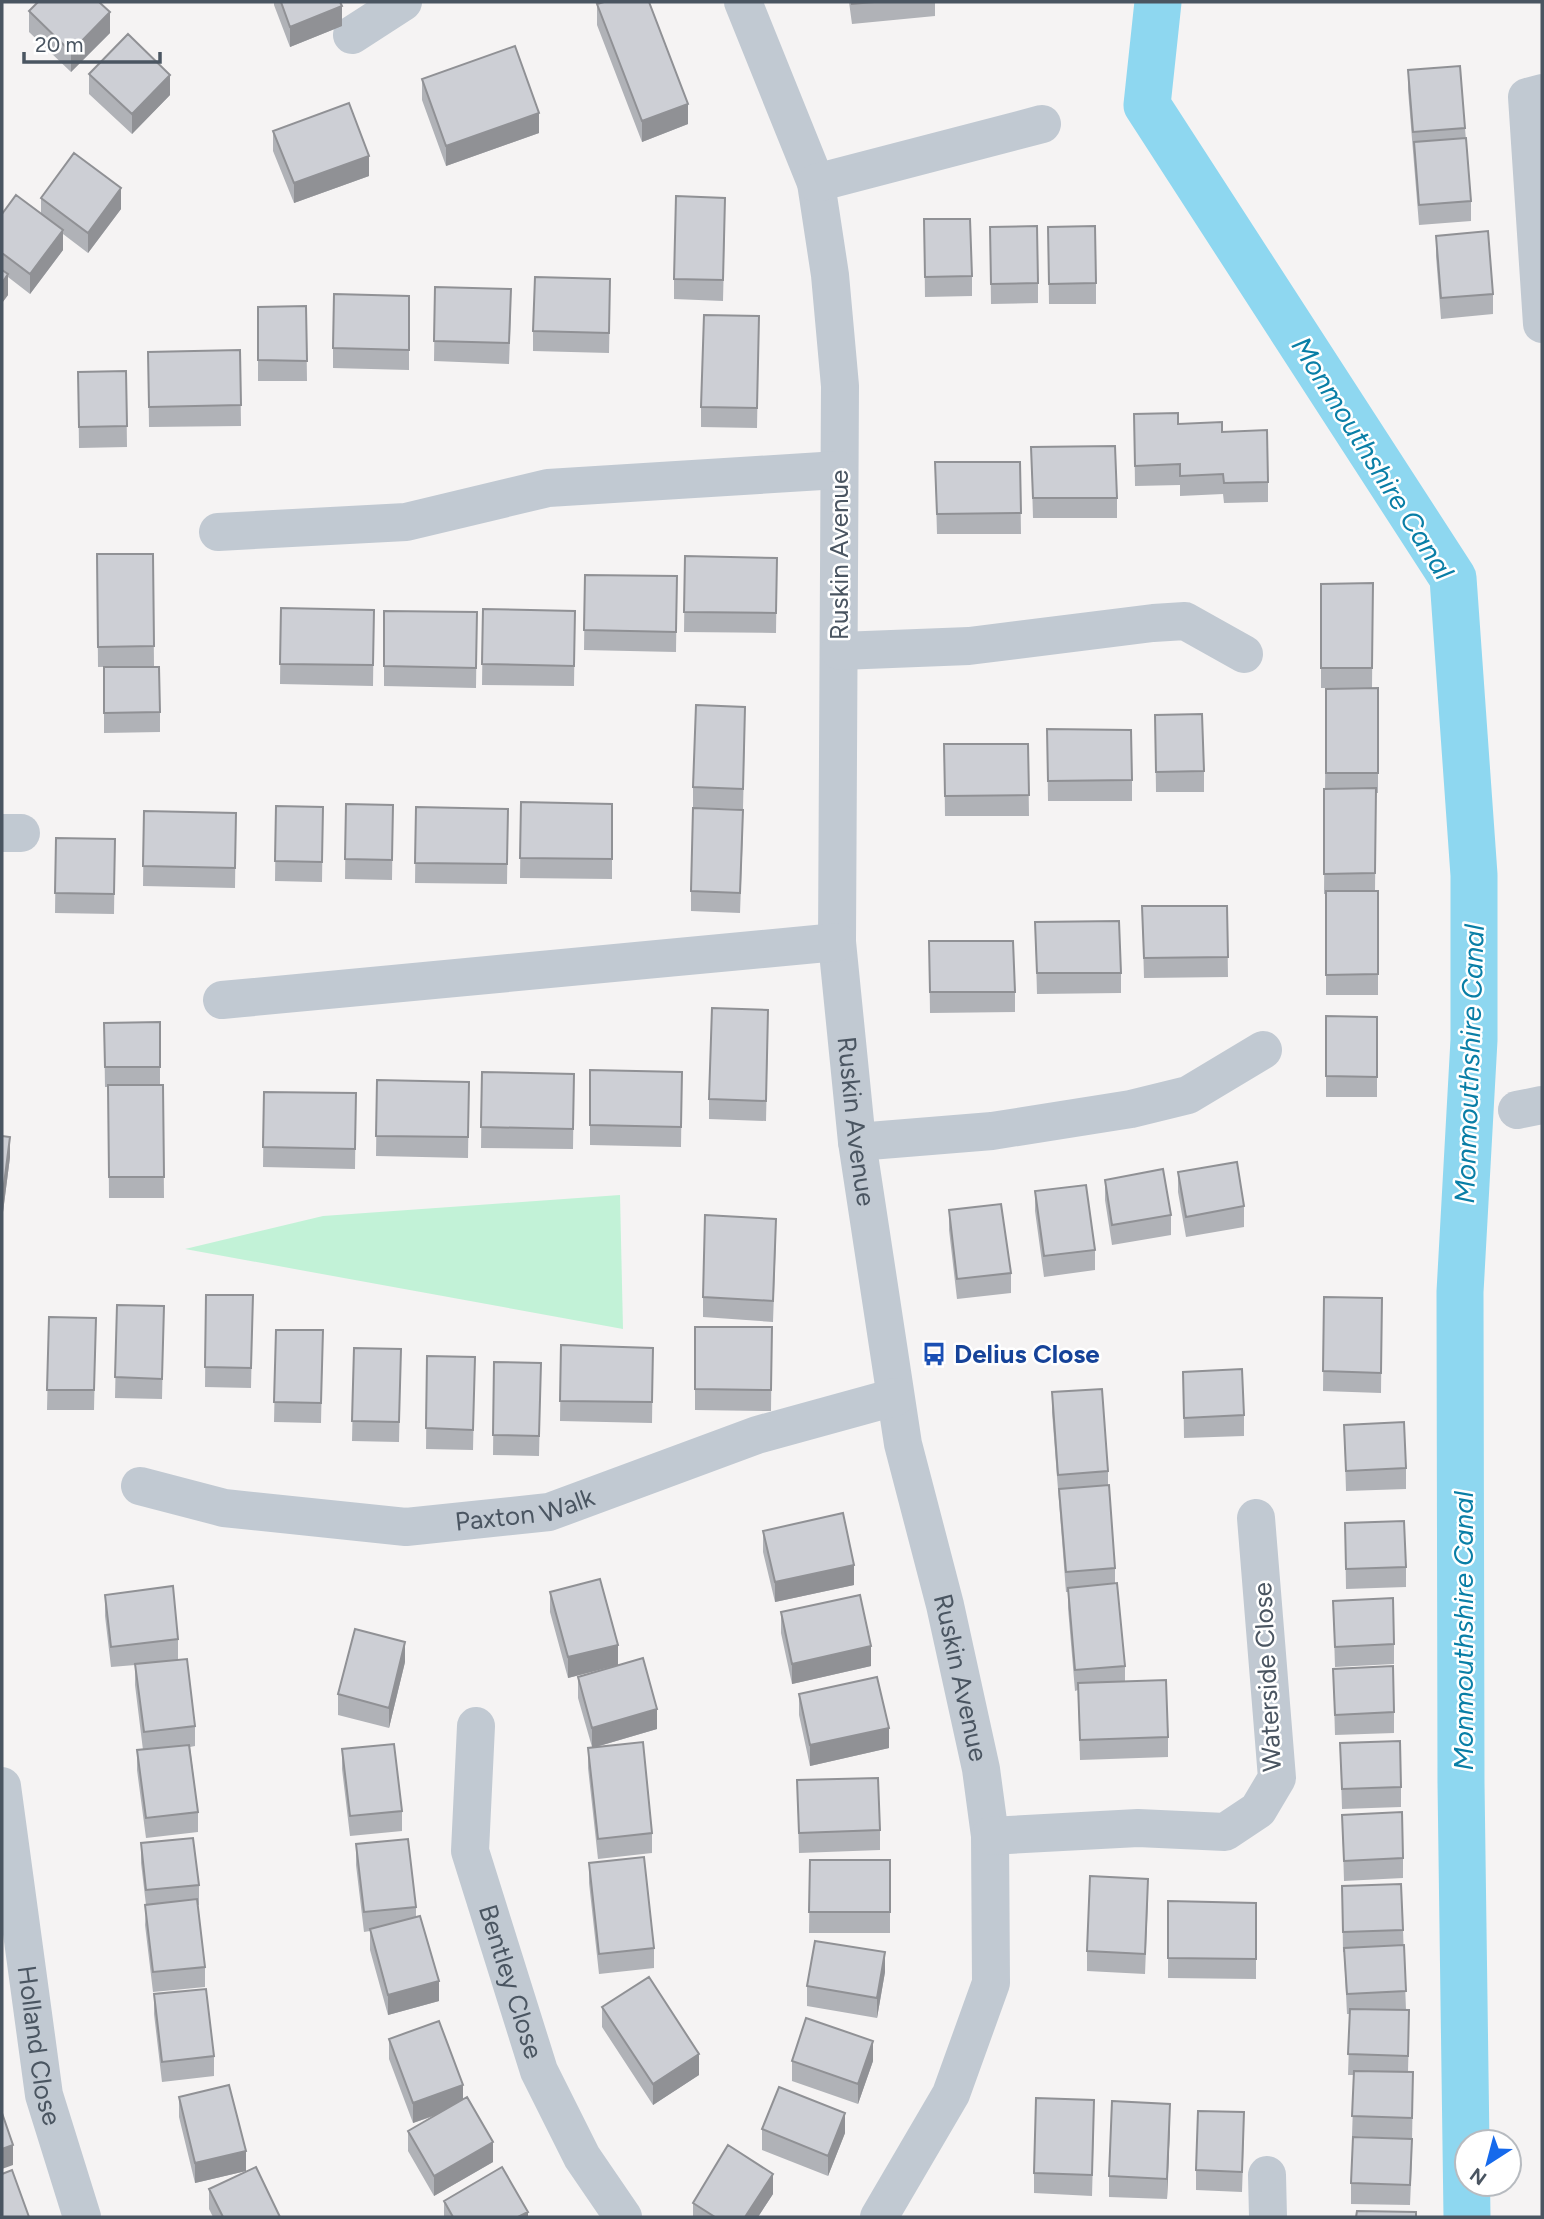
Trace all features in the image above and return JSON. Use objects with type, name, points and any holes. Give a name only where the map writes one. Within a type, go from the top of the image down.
[{"type":"street","points":[[352,35],[403,2]]},
{"type":"street","name":"Ruskin Avenue","points":[[743,2],[816,183],[830,275],[840,386],[836,942],[857,1142],[903,1444],[945,1605],[981,1769],[990,1836],[991,1983],[951,2094],[885,2215]]},
{"type":"street","points":[[1542,93],[1527,97],[1542,324]]},
{"type":"street","points":[[816,183],[1042,124]]},
{"type":"street","points":[[218,532],[406,522],[548,488],[838,470]]},
{"type":"street","points":[[840,651],[969,646],[1185,621],[1244,654]]},
{"type":"street","points":[[222,1000],[836,942]]},
{"type":"street","points":[[857,1142],[992,1131],[1131,1109],[1188,1095],[1263,1050]]},
{"type":"street","name":"Paxton Walk","points":[[140,1486],[225,1508],[406,1527],[549,1513],[757,1435],[895,1397]]},
{"type":"street","name":"Waterside Close","points":[[990,1836],[1138,1828],[1225,1832],[1258,1810],[1277,1778],[1256,1518]]},
{"type":"street","name":"Bentley Close","points":[[476,1726],[470,1851],[539,2071],[582,2157],[624,2217]]},
{"type":"street","name":"Holland Close","points":[[2,1786],[44,2095],[82,2217]]},
{"type":"street","points":[[1267,2175],[1268,2217]]},
{"type":"green space","points":[[620,1195],[623,1329],[185,1249],[323,1216]]},
{"type":"building","points":[[38,2],[99,2],[110,12],[71,52],[29,11]]},
{"type":"building","points":[[281,2],[340,2],[342,6],[290,27]]},
{"type":"building","points":[[649,2],[688,104],[642,121],[597,4]]},
{"type":"building","points":[[128,34],[170,75],[132,114],[89,74]]},
{"type":"building","points":[[515,46],[539,113],[446,146],[422,79]]},
{"type":"building","points":[[1460,66],[1465,128],[1413,132],[1408,70]]},
{"type":"building","points":[[349,103],[369,156],[294,183],[273,131]]},
{"type":"building","points":[[1466,138],[1471,201],[1419,205],[1414,142]]},
{"type":"building","points":[[74,153],[121,188],[88,233],[41,198]]},
{"type":"building","points":[[16,195],[63,230],[30,274],[2,253],[2,214]]},
{"type":"building","points":[[676,196],[725,198],[723,280],[674,279]]},
{"type":"building","points":[[924,219],[970,219],[972,276],[925,277]]},
{"type":"building","points":[[1037,226],[1038,283],[991,284],[990,227]]},
{"type":"building","points":[[1095,226],[1096,283],[1049,284],[1048,227]]},
{"type":"building","points":[[1488,231],[1493,294],[1441,298],[1436,236]]},
{"type":"building","points":[[2,270],[8,274],[2,283]]},
{"type":"building","points":[[535,277],[610,279],[609,333],[533,331]]},
{"type":"building","points":[[435,287],[511,289],[509,343],[434,341]]},
{"type":"building","points":[[334,294],[409,296],[409,350],[333,348]]},
{"type":"building","points":[[306,306],[307,361],[258,360],[258,307]]},
{"type":"building","points":[[704,315],[759,316],[757,408],[701,407]]},
{"type":"building","points":[[240,350],[241,405],[149,407],[148,352]]},
{"type":"building","points":[[126,371],[127,426],[79,427],[78,372]]},
{"type":"building","points":[[1178,413],[1178,424],[1222,422],[1222,432],[1267,430],[1268,482],[1224,483],[1223,474],[1180,476],[1180,464],[1135,466],[1134,414]]},
{"type":"building","points":[[1115,446],[1117,498],[1033,498],[1031,447]]},
{"type":"building","points":[[935,462],[1020,462],[1021,513],[937,514]]},
{"type":"building","points":[[97,554],[153,554],[154,646],[98,647]]},
{"type":"building","points":[[685,556],[777,558],[776,613],[684,612]]},
{"type":"building","points":[[585,575],[677,576],[676,632],[584,630]]},
{"type":"building","points":[[1373,583],[1372,668],[1321,668],[1321,584]]},
{"type":"building","points":[[281,608],[374,610],[373,665],[280,664]]},
{"type":"building","points":[[483,609],[575,611],[574,666],[482,664]]},
{"type":"building","points":[[384,611],[477,612],[476,668],[384,666]]},
{"type":"building","points":[[104,667],[159,667],[160,712],[104,713]]},
{"type":"building","points":[[1378,688],[1378,773],[1326,773],[1326,689]]},
{"type":"building","points":[[696,705],[745,707],[743,789],[693,787]]},
{"type":"building","points":[[1202,714],[1204,771],[1156,772],[1155,715]]},
{"type":"building","points":[[1047,729],[1131,730],[1132,780],[1048,781]]},
{"type":"building","points":[[944,744],[1028,744],[1029,795],[945,796]]},
{"type":"building","points":[[1376,788],[1375,873],[1324,874],[1324,789]]},
{"type":"building","points":[[521,802],[612,804],[612,859],[520,858]]},
{"type":"building","points":[[346,804],[393,805],[392,860],[345,859]]},
{"type":"building","points":[[276,806],[323,807],[322,862],[275,861]]},
{"type":"building","points":[[416,807],[508,809],[507,864],[415,863]]},
{"type":"building","points":[[693,808],[743,810],[740,893],[691,891]]},
{"type":"building","points":[[144,811],[236,813],[235,868],[143,866]]},
{"type":"building","points":[[56,838],[115,839],[114,894],[55,893]]},
{"type":"building","points":[[1326,891],[1378,891],[1378,974],[1326,975]]},
{"type":"building","points":[[1142,906],[1227,906],[1228,957],[1144,958]]},
{"type":"building","points":[[1119,921],[1121,973],[1037,973],[1035,922]]},
{"type":"building","points":[[929,941],[1013,941],[1015,992],[930,992]]},
{"type":"building","points":[[712,1008],[768,1010],[766,1101],[709,1099]]},
{"type":"building","points":[[1326,1016],[1377,1017],[1377,1077],[1326,1076]]},
{"type":"building","points":[[160,1022],[160,1067],[105,1067],[104,1023]]},
{"type":"building","points":[[590,1070],[682,1072],[681,1127],[590,1125]]},
{"type":"building","points":[[482,1072],[574,1074],[573,1129],[481,1127]]},
{"type":"building","points":[[377,1080],[469,1082],[468,1137],[376,1136]]},
{"type":"building","points":[[108,1085],[163,1085],[164,1177],[109,1177]]},
{"type":"building","points":[[264,1092],[356,1093],[355,1149],[263,1147]]},
{"type":"building","points":[[2,1136],[10,1137],[3,1192],[2,1192]]},
{"type":"building","points":[[1237,1162],[1244,1206],[1186,1217],[1178,1172]]},
{"type":"building","points":[[1163,1169],[1171,1215],[1112,1225],[1105,1180]]},
{"type":"building","points":[[1086,1185],[1095,1250],[1044,1256],[1035,1191]]},
{"type":"building","points":[[1001,1204],[1011,1273],[957,1279],[949,1210]]},
{"type":"building","points":[[705,1215],[776,1219],[773,1301],[703,1297]]},
{"type":"building","points":[[206,1295],[253,1295],[251,1368],[205,1367]]},
{"type":"building","points":[[1324,1297],[1382,1298],[1381,1373],[1323,1371]]},
{"type":"building","points":[[117,1305],[164,1306],[162,1379],[115,1377]]},
{"type":"building","points":[[49,1317],[96,1318],[94,1390],[47,1390]]},
{"type":"building","points":[[695,1327],[772,1327],[771,1390],[695,1389]]},
{"type":"building","points":[[276,1330],[323,1330],[321,1403],[274,1402]]},
{"type":"building","points":[[561,1345],[653,1348],[652,1402],[560,1401]]},
{"type":"building","points":[[354,1348],[401,1349],[399,1422],[352,1421]]},
{"type":"building","points":[[427,1356],[475,1357],[473,1430],[426,1428]]},
{"type":"building","points":[[494,1362],[541,1363],[539,1436],[493,1435]]},
{"type":"building","points":[[1242,1369],[1244,1415],[1184,1418],[1183,1372]]},
{"type":"building","points":[[1102,1389],[1108,1471],[1058,1475],[1052,1392]]},
{"type":"building","points":[[1404,1422],[1406,1468],[1346,1471],[1344,1425]]},
{"type":"building","points":[[1109,1485],[1115,1568],[1066,1572],[1059,1489]]},
{"type":"building","points":[[843,1513],[854,1565],[775,1582],[763,1531]]},
{"type":"building","points":[[1404,1521],[1406,1567],[1346,1569],[1345,1523]]},
{"type":"building","points":[[600,1579],[618,1645],[568,1657],[550,1592]]},
{"type":"building","points":[[1117,1583],[1125,1666],[1075,1670],[1068,1588]]},
{"type":"building","points":[[173,1586],[178,1639],[111,1647],[105,1595]]},
{"type":"building","points":[[860,1595],[871,1646],[792,1664],[781,1612]]},
{"type":"building","points":[[1393,1598],[1394,1644],[1335,1647],[1333,1601]]},
{"type":"building","points":[[355,1629],[405,1642],[389,1708],[338,1694]]},
{"type":"building","points":[[643,1658],[657,1709],[592,1728],[578,1677]]},
{"type":"building","points":[[187,1659],[195,1726],[144,1732],[135,1664]]},
{"type":"building","points":[[1393,1666],[1394,1712],[1335,1715],[1333,1669]]},
{"type":"building","points":[[877,1677],[889,1728],[810,1745],[799,1694]]},
{"type":"building","points":[[1166,1680],[1168,1737],[1080,1740],[1078,1683]]},
{"type":"building","points":[[1400,1741],[1401,1787],[1342,1789],[1340,1743]]},
{"type":"building","points":[[643,1742],[652,1833],[598,1839],[588,1748]]},
{"type":"building","points":[[394,1744],[402,1811],[350,1816],[342,1749]]},
{"type":"building","points":[[189,1745],[198,1812],[146,1818],[137,1750]]},
{"type":"building","points":[[878,1778],[880,1830],[799,1833],[797,1780]]},
{"type":"building","points":[[1402,1812],[1403,1858],[1344,1861],[1342,1815]]},
{"type":"building","points":[[193,1838],[199,1885],[146,1890],[141,1843]]},
{"type":"building","points":[[408,1839],[416,1907],[364,1912],[356,1844]]},
{"type":"building","points":[[644,1857],[654,1948],[599,1954],[589,1863]]},
{"type":"building","points":[[810,1860],[890,1860],[890,1912],[809,1912]]},
{"type":"building","points":[[1090,1876],[1148,1879],[1145,1954],[1087,1951]]},
{"type":"building","points":[[1401,1884],[1403,1930],[1343,1932],[1342,1886]]},
{"type":"building","points":[[197,1899],[205,1967],[153,1972],[145,1905]]},
{"type":"building","points":[[1168,1901],[1256,1903],[1256,1959],[1168,1958]]},
{"type":"building","points":[[420,1916],[439,1981],[388,1995],[370,1929]]},
{"type":"building","points":[[815,1941],[885,1952],[877,1998],[807,1986]]},
{"type":"building","points":[[1404,1945],[1406,1991],[1347,1994],[1344,1948]]},
{"type":"building","points":[[649,1977],[699,2054],[653,2084],[602,2007]]},
{"type":"building","points":[[206,1989],[214,2056],[162,2062],[154,1994]]},
{"type":"building","points":[[1350,2009],[1409,2010],[1408,2056],[1348,2054]]},
{"type":"building","points":[[806,2018],[873,2041],[858,2084],[792,2061]]},
{"type":"building","points":[[439,2021],[463,2085],[413,2103],[389,2039]]},
{"type":"building","points":[[1354,2071],[1413,2072],[1412,2118],[1352,2116]]},
{"type":"building","points":[[229,2085],[246,2151],[195,2163],[179,2097]]},
{"type":"building","points":[[779,2087],[845,2113],[828,2156],[762,2129]]},
{"type":"building","points":[[467,2097],[493,2142],[434,2176],[408,2131]]},
{"type":"building","points":[[1036,2098],[1094,2100],[1092,2175],[1034,2173]]},
{"type":"building","points":[[1112,2101],[1170,2104],[1167,2179],[1109,2176]]},
{"type":"building","points":[[1198,2111],[1244,2112],[1242,2172],[1196,2170]]},
{"type":"building","points":[[2,2113],[13,2145],[2,2149]]},
{"type":"building","points":[[1353,2137],[1412,2139],[1410,2185],[1351,2183]]},
{"type":"building","points":[[728,2145],[773,2174],[745,2217],[715,2217],[693,2203]]},
{"type":"building","points":[[256,2167],[280,2217],[223,2217],[209,2189]]},
{"type":"building","points":[[502,2167],[528,2212],[518,2217],[453,2217],[444,2201]]},
{"type":"building","points":[[12,2170],[29,2217],[2,2217],[2,2174]]},
{"type":"building","points":[[1357,2211],[1416,2212],[1416,2217],[1356,2217]]},
{"type":"waterway","name":"Monmouthshire Canal","points":[[1158,2],[1147,105],[1453,578],[1474,875],[1474,1040],[1460,1292],[1461,1783],[1467,2217]]},
{"type":"place","name":"Delius Close","points":[[934,1354]]}]
